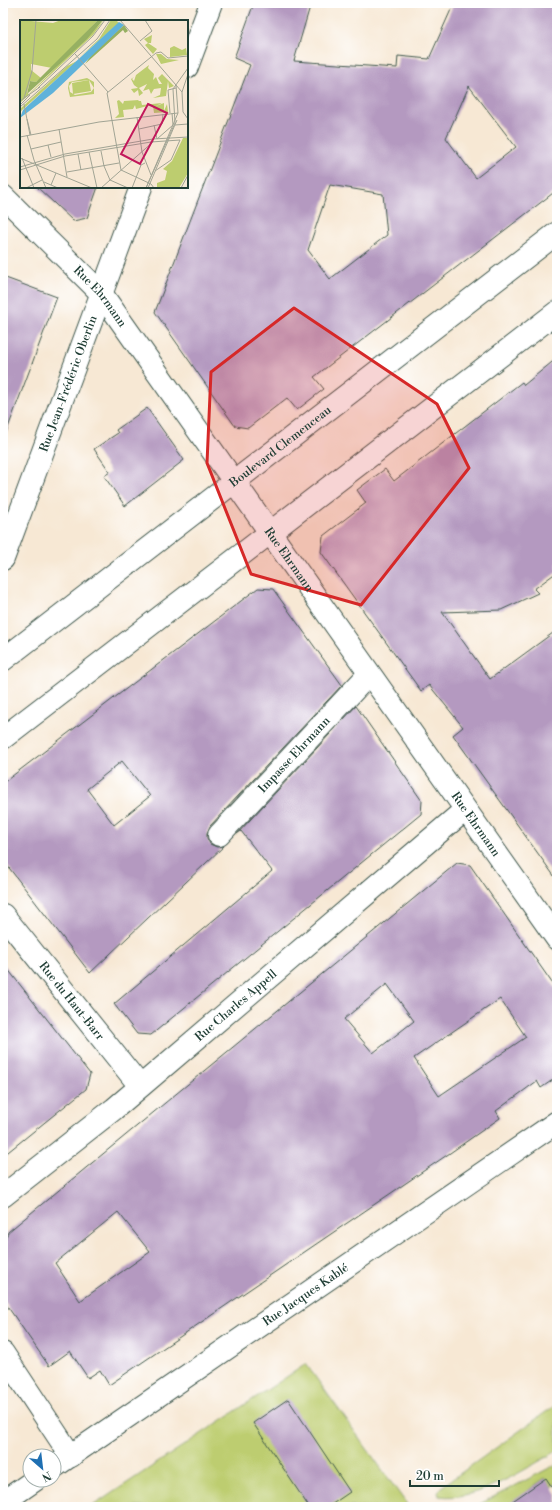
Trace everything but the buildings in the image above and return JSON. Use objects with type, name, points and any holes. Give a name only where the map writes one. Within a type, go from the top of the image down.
[{"type":"street","points":[[188,64],[212,3]]},
{"type":"street","name":"Rue Jean-Frédéric Oberlin","points":[[3,559],[141,188]]},
{"type":"street","name":"Rue Ehrmann","points":[[3,196],[101,293],[557,939]]},
{"type":"street","name":"Boulevard Clemenceau","points":[[3,660],[557,233]]},
{"type":"street","points":[[3,738],[557,312]]},
{"type":"street","name":"Impasse Ehrmann","points":[[219,835],[369,674]]},
{"type":"street","name":"Rue Charles Appell","points":[[3,1196],[114,1109],[465,810]]},
{"type":"street","name":"Rue du Haut-Barr","points":[[3,915],[140,1086]]},
{"type":"street","name":"Rue Jacques Kablé","points":[[62,1462],[557,1122]]},
{"type":"street","points":[[3,1353],[54,1448]]},
{"type":"street","points":[[3,1502],[23,1488]]},
{"type":"highlighted area","points":[[294,308],[437,404],[469,468],[361,605],[251,574],[207,463],[211,372]]},
{"type":"green space","points":[[306,1364],[409,1507],[91,1507]]},
{"type":"green space","points":[[557,1404],[557,1451],[516,1475],[485,1489],[454,1497],[439,1496],[438,1492],[440,1488]]},
{"type":"green space","points":[[557,1464],[557,1483],[551,1487],[545,1478],[530,1489],[513,1507],[510,1503],[504,1507],[474,1507]]}]
